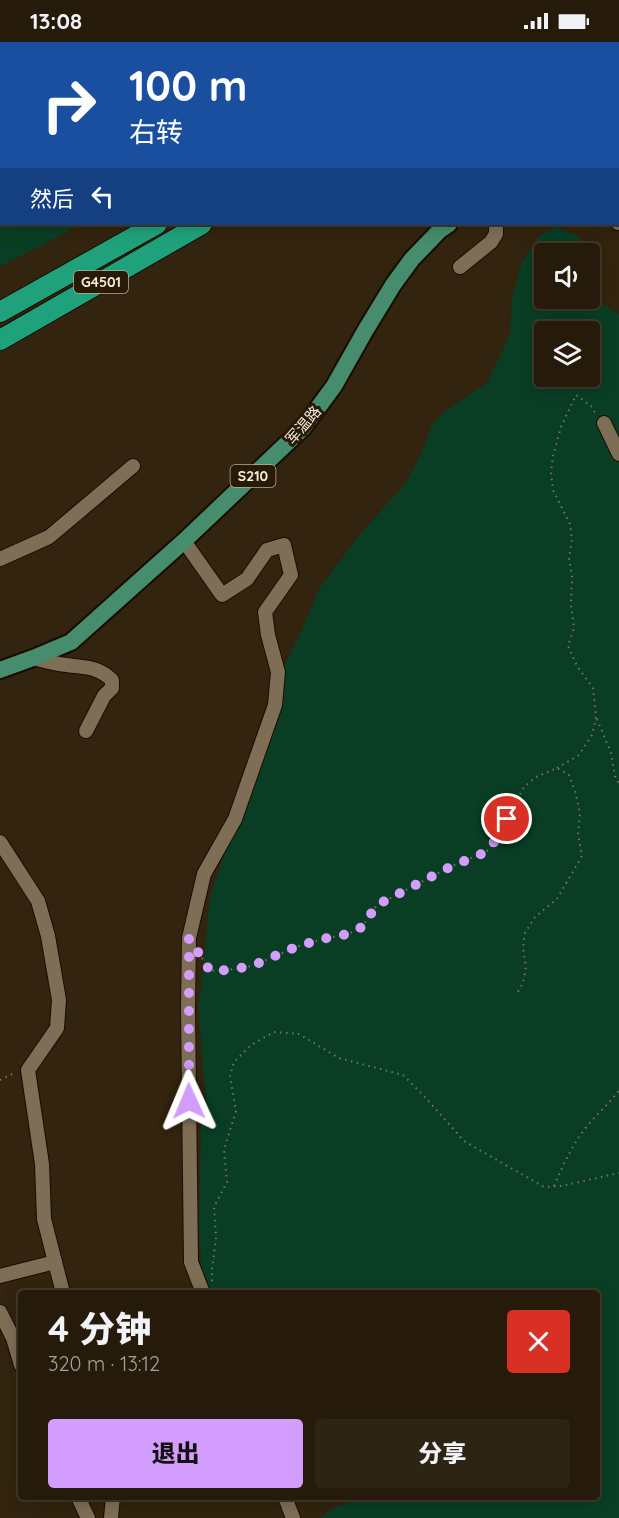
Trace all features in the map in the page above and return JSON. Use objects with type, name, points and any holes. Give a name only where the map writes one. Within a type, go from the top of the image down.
[{"type":"highway","name":"G4501","points":[[0,312],[155,225]]},
{"type":"highway","name":"G4501","points":[[0,340],[200,225]]},
{"type":"main road","name":"军温路","points":[[0,670],[71,642],[184,541],[303,428],[334,386],[365,331],[411,259],[448,225]]},
{"type":"street","points":[[460,267],[492,242],[496,234],[496,225]]},
{"type":"street","points":[[604,423],[619,454]]},
{"type":"street","points":[[0,559],[49,537],[133,466]]},
{"type":"street","points":[[184,541],[222,595],[247,579],[267,550],[284,545],[291,575],[265,612],[268,635],[278,672],[274,705],[235,819],[204,874],[189,938],[190,1262],[207,1290]]},
{"type":"street","points":[[33,658],[92,668],[104,673],[112,680],[112,688],[104,696],[86,731]]},
{"type":"street","points":[[0,842],[38,901],[48,936],[59,1000],[57,1028],[28,1070],[42,1164],[44,1219],[62,1290]]},
{"type":"street","points":[[0,1276],[55,1262]]},
{"type":"street","points":[[0,1312],[13,1338],[18,1355]]},
{"type":"street","points":[[79,1500],[88,1518]]},
{"type":"street","points":[[111,1518],[113,1500]]},
{"type":"street","points":[[286,1500],[292,1518]]},
{"type":"path","points":[[604,423],[591,406],[576,395],[561,427],[551,473],[553,490],[570,524],[572,539],[569,558],[574,628],[568,646],[577,666],[593,688],[596,717],[619,784]]},
{"type":"path","points":[[189,938],[210,971],[228,970],[252,966],[298,946],[348,934],[362,927],[377,905],[450,867],[486,852],[498,837],[524,788],[536,777],[579,755],[592,735],[596,717]]},
{"type":"path","points":[[516,994],[523,983],[525,933],[535,917],[556,899],[582,856],[578,834],[580,814],[576,794],[569,775],[557,768]]},
{"type":"path","points":[[208,1290],[216,1238],[214,1208],[227,1182],[224,1150],[236,1111],[230,1076],[234,1062],[251,1046],[274,1032],[299,1034],[339,1058],[403,1075],[464,1141],[544,1186],[587,1181],[619,1173]]},
{"type":"path","points":[[0,1080],[13,1072],[28,1070]]},
{"type":"path","points":[[554,1186],[570,1150],[619,1090]]},
{"type":"green space","points":[[0,225],[79,225],[0,267]]},
{"type":"green space","points":[[557,227],[578,236],[583,243],[535,243],[540,235]]},
{"type":"green space","points":[[534,244],[534,309],[600,309],[600,303],[619,314],[619,1518],[321,1518],[339,1506],[364,1500],[600,1500],[600,1290],[208,1290],[202,1270],[199,1231],[201,1127],[206,1098],[199,1007],[210,898],[227,847],[269,746],[285,664],[320,587],[360,534],[405,484],[421,454],[432,425],[443,413],[488,382],[510,333],[512,299],[522,262]]},
{"type":"route","points":[[189,1101],[189,938],[210,971],[252,966],[298,946],[348,934],[362,927],[377,905],[450,867],[486,852],[498,837],[507,819]]}]
